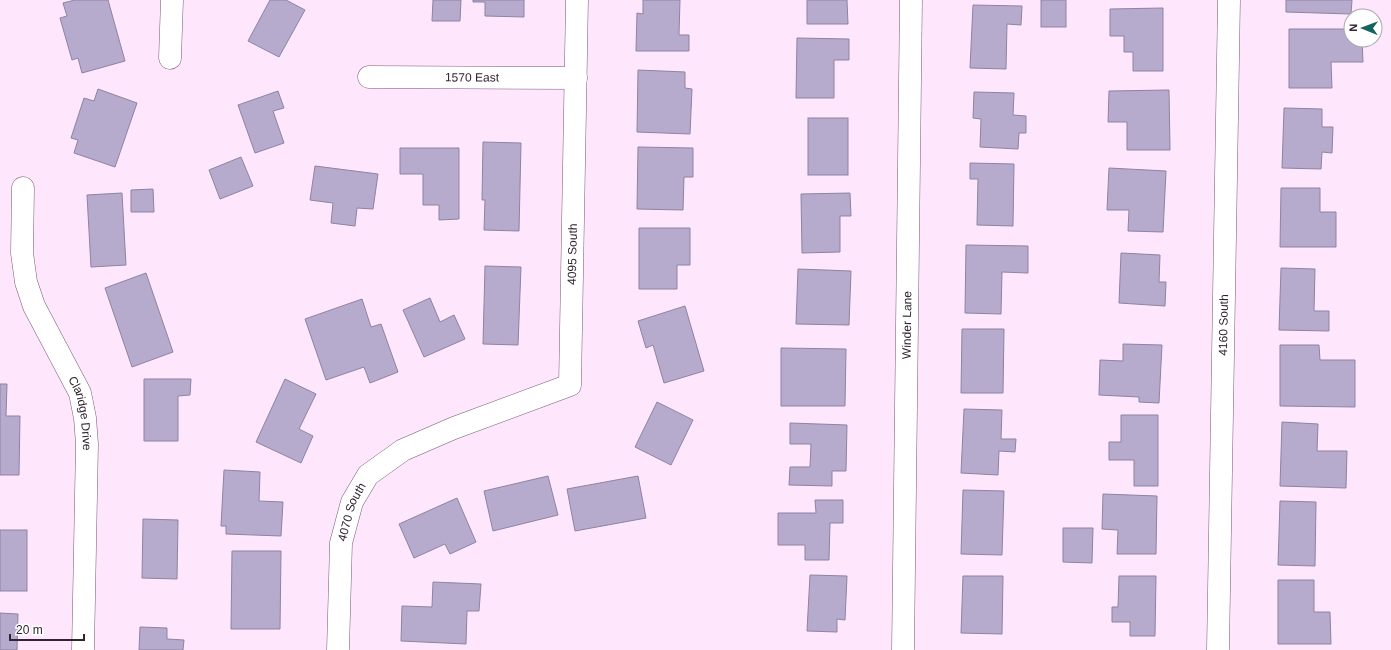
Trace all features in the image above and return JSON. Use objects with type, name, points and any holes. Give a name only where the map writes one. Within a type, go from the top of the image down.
[{"type":"street","points":[[170,58],[172,0]]},
{"type":"street","name":"4095 South","points":[[454,428],[570,385],[576,78],[576,0]]},
{"type":"street","name":"Winder Lane","points":[[903,650],[911,0]]},
{"type":"street","name":"4160 South","points":[[1218,650],[1229,0]]},
{"type":"street","name":"1570 East","points":[[369,77],[576,78]]},
{"type":"street","name":"Claridge Drive","points":[[23,188],[22,253],[26,282],[34,306],[80,393],[86,418],[88,444],[83,650]]},
{"type":"street","name":"4070 South","points":[[338,650],[340,543],[352,502],[368,475],[404,450],[454,428]]},
{"type":"building","points":[[75,0],[108,0],[125,61],[82,73],[78,58],[72,60],[60,18],[67,16],[63,3]]},
{"type":"building","points":[[270,0],[286,0],[305,10],[279,57],[248,41]]},
{"type":"building","points":[[433,0],[461,0],[460,21],[432,21]]},
{"type":"building","points":[[473,0],[524,0],[524,17],[485,16],[485,2],[473,2]]},
{"type":"building","points":[[643,0],[680,0],[679,35],[689,35],[689,51],[636,51],[637,13],[643,14]]},
{"type":"building","points":[[807,0],[847,0],[848,24],[807,24]]},
{"type":"building","points":[[1041,0],[1066,0],[1066,27],[1041,27]]},
{"type":"building","points":[[1286,0],[1352,0],[1351,8],[1343,8],[1343,14],[1286,12]]},
{"type":"building","points":[[973,5],[1022,6],[1021,25],[1007,24],[1006,69],[970,68]]},
{"type":"building","points":[[1163,8],[1163,71],[1133,71],[1133,52],[1124,52],[1124,36],[1110,36],[1110,9]]},
{"type":"building","points":[[1289,29],[1343,29],[1343,48],[1362,48],[1363,62],[1331,62],[1332,88],[1289,88]]},
{"type":"building","points":[[797,38],[849,39],[849,60],[834,60],[834,98],[796,98]]},
{"type":"building","points":[[638,70],[685,72],[685,88],[692,89],[690,134],[637,132]]},
{"type":"building","points":[[98,89],[137,103],[115,167],[74,153],[78,140],[71,138],[84,98],[94,101]]},
{"type":"building","points":[[1169,90],[1170,150],[1127,150],[1127,122],[1108,122],[1109,91]]},
{"type":"building","points":[[278,91],[284,108],[273,111],[284,143],[255,153],[238,105]]},
{"type":"building","points":[[974,92],[1014,93],[1013,115],[1026,116],[1026,133],[1019,133],[1018,149],[980,147],[981,119],[973,118]]},
{"type":"building","points":[[1284,108],[1322,109],[1322,127],[1333,127],[1332,153],[1322,152],[1321,169],[1282,168]]},
{"type":"building","points":[[808,118],[848,118],[848,175],[808,175]]},
{"type":"building","points":[[483,142],[521,143],[519,231],[484,230],[485,200],[482,200]]},
{"type":"building","points":[[638,147],[693,148],[693,177],[684,177],[683,210],[637,209]]},
{"type":"building","points":[[400,148],[459,148],[459,219],[439,220],[439,205],[423,205],[423,174],[400,174]]},
{"type":"building","points":[[241,157],[253,186],[220,199],[209,170]]},
{"type":"building","points":[[970,163],[1014,164],[1013,226],[977,225],[978,179],[970,179]]},
{"type":"building","points":[[315,166],[378,174],[373,209],[357,208],[355,226],[331,223],[333,203],[310,200]]},
{"type":"building","points":[[1109,168],[1166,171],[1163,232],[1128,231],[1129,210],[1107,210]]},
{"type":"building","points":[[1281,188],[1320,188],[1320,212],[1336,212],[1336,247],[1280,247]]},
{"type":"building","points":[[153,189],[154,212],[131,212],[131,190]]},
{"type":"building","points":[[122,193],[126,265],[91,267],[87,195]]},
{"type":"building","points":[[850,193],[851,216],[840,216],[840,252],[802,253],[801,194]]},
{"type":"building","points":[[639,228],[690,228],[690,265],[677,265],[677,289],[639,289]]},
{"type":"building","points":[[966,245],[1028,246],[1028,273],[1002,272],[1001,314],[965,313]]},
{"type":"building","points":[[1121,253],[1160,255],[1159,282],[1166,282],[1165,306],[1119,303]]},
{"type":"building","points":[[485,266],[521,267],[518,345],[483,344]]},
{"type":"building","points":[[1281,268],[1315,269],[1314,311],[1329,311],[1329,331],[1279,330]]},
{"type":"building","points":[[798,269],[851,271],[849,325],[796,324]]},
{"type":"building","points":[[146,273],[173,352],[132,367],[105,288]]},
{"type":"building","points":[[430,298],[440,322],[454,315],[465,339],[424,357],[403,310]]},
{"type":"building","points":[[362,299],[371,327],[381,324],[398,372],[370,383],[364,367],[326,380],[305,319]]},
{"type":"building","points":[[685,306],[704,371],[664,383],[653,345],[646,348],[638,321]]},
{"type":"building","points":[[962,329],[1004,329],[1003,393],[961,393]]},
{"type":"building","points":[[1123,344],[1162,345],[1159,403],[1139,402],[1139,397],[1099,395],[1100,360],[1123,361]]},
{"type":"building","points":[[1280,345],[1319,345],[1320,360],[1355,360],[1355,407],[1280,406]]},
{"type":"building","points":[[781,348],[846,349],[845,406],[781,406]]},
{"type":"building","points":[[144,379],[191,379],[190,395],[178,396],[178,441],[144,441]]},
{"type":"building","points":[[285,379],[316,394],[299,429],[313,436],[301,463],[256,442]]},
{"type":"building","points":[[0,384],[7,384],[6,416],[20,416],[19,475],[0,475]]},
{"type":"building","points":[[657,402],[693,420],[671,465],[635,447]]},
{"type":"building","points":[[964,409],[1002,410],[1001,439],[1016,439],[1015,452],[999,451],[998,475],[961,473]]},
{"type":"building","points":[[1121,415],[1158,415],[1158,486],[1134,486],[1134,460],[1109,460],[1109,442],[1121,442]]},
{"type":"building","points":[[1282,422],[1318,424],[1317,451],[1347,451],[1346,488],[1280,486]]},
{"type":"building","points":[[790,423],[847,425],[846,471],[832,471],[832,486],[789,485],[790,467],[810,467],[811,444],[790,444]]},
{"type":"building","points":[[224,470],[260,472],[259,501],[283,502],[281,536],[226,534],[226,526],[221,526]]},
{"type":"building","points":[[548,476],[558,515],[493,531],[484,491]]},
{"type":"building","points":[[638,476],[646,518],[575,531],[567,489]]},
{"type":"building","points":[[963,490],[1004,491],[1002,555],[961,554]]},
{"type":"building","points":[[1103,494],[1157,496],[1156,554],[1117,554],[1118,530],[1102,529]]},
{"type":"building","points":[[457,498],[476,542],[450,554],[445,544],[414,558],[399,524]]},
{"type":"building","points":[[815,500],[843,500],[843,523],[830,523],[829,560],[805,560],[805,545],[778,545],[778,513],[816,513]]},
{"type":"building","points":[[1280,501],[1316,502],[1315,566],[1278,565]]},
{"type":"building","points":[[143,519],[178,520],[177,579],[142,578]]},
{"type":"building","points":[[1063,528],[1093,528],[1092,563],[1063,562]]},
{"type":"building","points":[[0,530],[27,530],[27,591],[0,591]]},
{"type":"building","points":[[232,551],[281,551],[280,629],[231,629]]},
{"type":"building","points":[[810,575],[847,576],[845,620],[837,619],[837,632],[807,631]]},
{"type":"building","points":[[963,576],[1003,576],[1002,634],[961,633]]},
{"type":"building","points":[[1119,576],[1156,576],[1155,636],[1130,636],[1130,622],[1112,622],[1112,607],[1118,607]]},
{"type":"building","points":[[1278,580],[1314,580],[1314,612],[1330,612],[1331,644],[1278,644]]},
{"type":"building","points":[[433,582],[481,584],[479,611],[467,611],[466,644],[401,641],[402,606],[432,607]]},
{"type":"building","points":[[0,613],[18,614],[17,650],[0,650]]},
{"type":"building","points":[[140,627],[167,628],[167,639],[184,640],[183,650],[139,650]]}]
